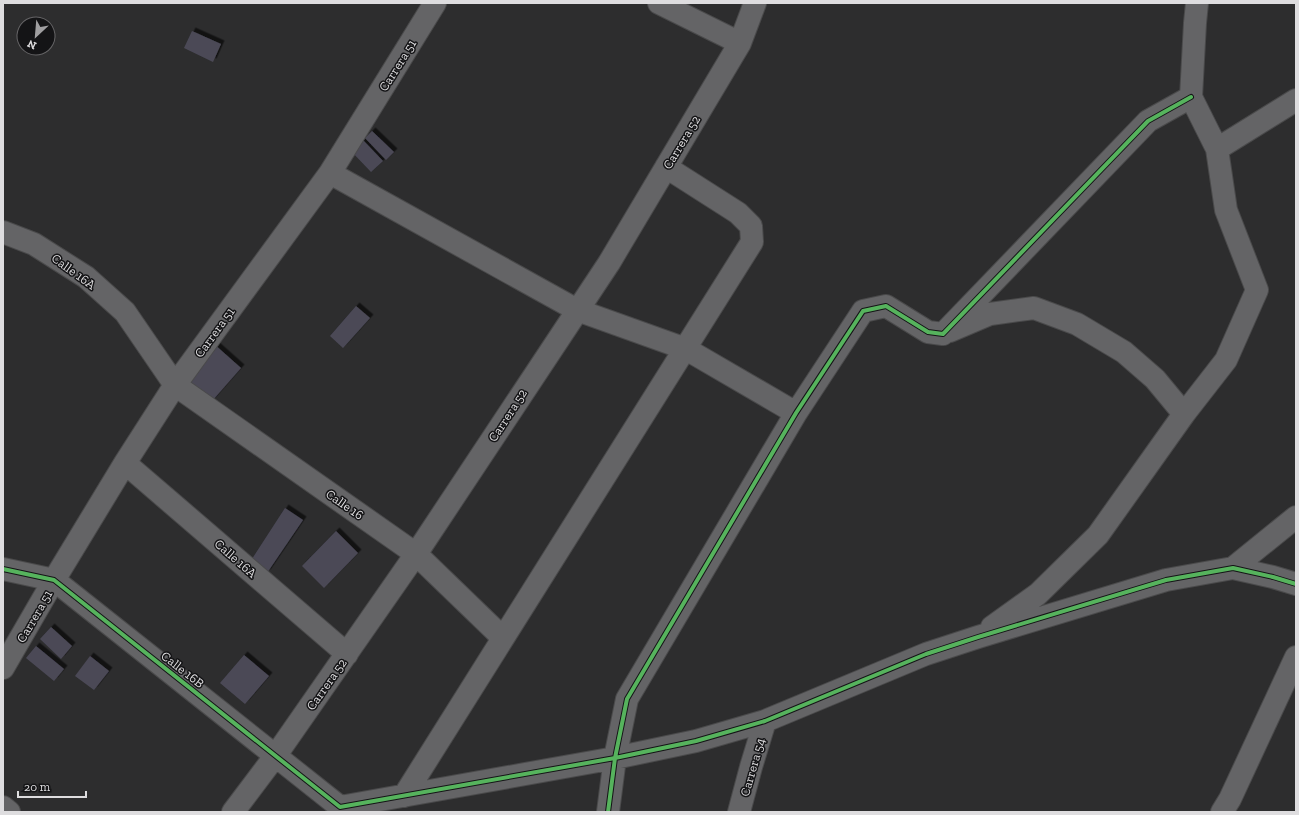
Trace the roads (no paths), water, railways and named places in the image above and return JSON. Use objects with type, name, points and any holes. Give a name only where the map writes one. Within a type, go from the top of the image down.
[{"type":"street","name":"Carrera 51","points":[[3,668],[54,580],[174,385],[330,173],[435,3]]},
{"type":"street","points":[[659,3],[740,43]]},
{"type":"street","name":"Carrera 52","points":[[234,812],[276,755],[416,554],[609,263],[740,43],[755,3]]},
{"type":"street","points":[[978,637],[1038,594],[1098,535],[1184,414],[1226,360],[1257,290],[1226,210],[1217,149],[1192,97],[1197,3]]},
{"type":"street","points":[[943,334],[1148,121],[1192,97]]},
{"type":"street","points":[[1217,149],[1296,100]]},
{"type":"street","points":[[404,796],[752,242],[750,226],[738,213],[666,168]]},
{"type":"street","points":[[330,173],[577,310],[686,349],[796,413]]},
{"type":"street","name":"Calle 16A","points":[[3,232],[34,244],[86,277],[125,312],[174,385]]},
{"type":"street","points":[[608,812],[615,758],[627,699],[796,413],[863,311],[886,306],[928,332],[943,334],[990,314],[1034,308],[1077,324],[1124,352],[1155,379],[1184,414]]},
{"type":"street","name":"Calle 16","points":[[174,385],[416,554],[503,638]]},
{"type":"street","name":"Calle 16A","points":[[125,463],[347,654]]},
{"type":"street","points":[[1233,568],[1296,516]]},
{"type":"street","points":[[351,808],[404,796],[615,758],[696,741],[765,721],[926,654],[1166,580],[1233,568],[1273,576],[1296,584]]},
{"type":"street","name":"Calle 16B","points":[[3,569],[54,580],[276,755],[351,808]]},
{"type":"street","points":[[1222,812],[1230,799],[1296,657]]},
{"type":"street","name":"Carrera 54","points":[[739,812],[765,721]]},
{"type":"street","points":[[3,807],[9,812]]}]
